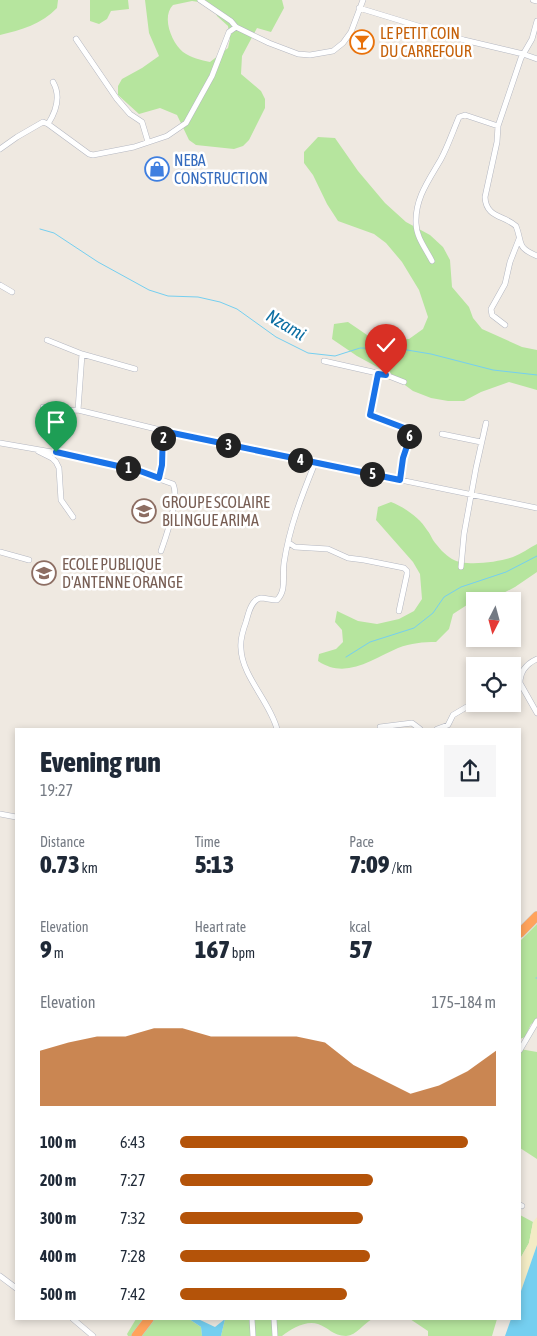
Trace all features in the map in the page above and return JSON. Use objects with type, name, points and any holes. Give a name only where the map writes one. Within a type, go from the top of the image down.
[{"type":"highway","points":[[521,931],[537,916]]},
{"type":"highway","points":[[136,1336],[148,1320]]},
{"type":"street","points":[[200,0],[236,26],[269,43],[298,54],[321,54],[333,51],[343,43],[351,32],[363,0]]},
{"type":"street","points":[[533,0],[537,1]]},
{"type":"street","points":[[359,8],[464,40],[537,58]]},
{"type":"street","points":[[537,21],[532,39],[523,54],[498,126],[497,142],[485,197],[486,205],[493,214],[516,226],[519,239],[525,251],[537,256]]},
{"type":"street","points":[[0,150],[41,123],[48,124],[89,154],[94,155],[172,134],[186,123],[212,76],[229,32],[236,26]]},
{"type":"street","points":[[76,39],[117,99],[130,114],[142,122],[148,142]]},
{"type":"street","points":[[48,124],[57,105],[57,89],[54,82]]},
{"type":"street","points":[[432,261],[419,237],[416,222],[418,200],[425,185],[440,159],[459,117],[465,115],[498,126]]},
{"type":"street","points":[[504,326],[492,315],[491,309],[503,289],[510,262],[519,239]]},
{"type":"street","points":[[0,285],[12,292]]},
{"type":"street","points":[[47,340],[82,354],[135,369]]},
{"type":"street","points":[[78,410],[82,354]]},
{"type":"street","points":[[324,362],[364,369],[404,382]]},
{"type":"street","points":[[378,374],[370,415],[402,426],[407,429],[409,434],[400,480]]},
{"type":"street","points":[[43,407],[64,411],[78,410],[163,431],[472,493],[537,508]]},
{"type":"street","points":[[461,567],[464,534],[486,422]]},
{"type":"street","points":[[159,478],[162,465],[163,431]]},
{"type":"street","points":[[442,434],[481,442]]},
{"type":"street","points":[[0,443],[92,459],[140,471],[172,484],[176,491],[170,526],[161,551]]},
{"type":"street","points":[[33,449],[52,458],[56,462],[59,468],[61,500],[73,517]]},
{"type":"street","points":[[277,728],[275,721],[252,680],[243,659],[241,649],[244,628],[253,603],[258,599],[277,600],[279,598],[284,583],[284,563],[297,509],[315,463]]},
{"type":"street","points":[[289,543],[295,547],[328,549],[348,558],[404,568],[407,574],[399,611]]},
{"type":"street","points":[[0,552],[29,560]]},
{"type":"street","points":[[521,673],[530,662],[537,659]]},
{"type":"street","points":[[521,685],[537,713]]},
{"type":"street","points":[[450,727],[453,715],[466,707]]},
{"type":"street","points":[[380,727],[412,723],[419,728]]},
{"type":"street","points":[[0,814],[15,817]]},
{"type":"street","points":[[521,1048],[537,1021]]},
{"type":"street","points":[[0,1276],[15,1287]]},
{"type":"street","points":[[74,1320],[93,1336]]},
{"type":"street","points":[[252,1320],[253,1336]]},
{"type":"street","points":[[274,1320],[274,1336]]},
{"type":"green space","points":[[0,0],[58,0],[57,8],[45,18],[23,28],[0,35]]},
{"type":"green space","points":[[90,0],[128,0],[129,9],[111,11],[107,19],[99,24],[90,21]]},
{"type":"green space","points":[[145,0],[282,0],[284,8],[271,32],[257,28],[242,56],[241,74],[261,91],[265,99],[265,108],[249,140],[243,146],[234,149],[196,145],[189,140],[177,115],[160,108],[139,114],[118,95],[118,86],[122,79],[159,56],[149,33]],"holes":[[[192,1],[206,3],[214,7],[217,16],[228,26],[230,39],[228,48],[210,62],[183,52],[175,43],[168,23],[168,16],[173,5]]]},
{"type":"green space","points":[[318,137],[335,138],[358,171],[385,203],[406,222],[430,235],[443,247],[450,260],[452,287],[469,307],[473,318],[482,329],[522,347],[537,350],[537,390],[509,382],[481,392],[464,401],[431,398],[413,391],[390,374],[357,356],[332,339],[334,324],[348,322],[370,337],[409,339],[423,329],[428,317],[419,290],[402,262],[386,243],[374,234],[338,221],[327,204],[313,175],[304,163],[304,152]]},
{"type":"green space","points":[[391,502],[406,510],[424,526],[442,551],[449,557],[465,563],[482,563],[507,559],[537,544],[537,572],[505,592],[466,592],[466,606],[453,614],[449,629],[436,642],[403,646],[359,666],[339,669],[328,666],[318,661],[319,654],[336,649],[343,642],[342,630],[335,622],[337,611],[358,621],[377,624],[399,619],[414,611],[422,599],[420,574],[413,562],[376,520],[378,507]]},
{"type":"green space","points":[[537,924],[537,1021],[531,1024],[525,1037],[521,1039],[521,940]]},
{"type":"green space","points":[[521,1049],[537,1052],[537,1159],[521,1149]]},
{"type":"green space","points":[[521,1216],[533,1222],[529,1243],[521,1257]]},
{"type":"green space","points":[[135,1320],[190,1320],[201,1327],[202,1336],[128,1336],[127,1334]]},
{"type":"green space","points":[[225,1320],[371,1320],[353,1334],[346,1336],[338,1335],[322,1325],[309,1323],[299,1326],[282,1336],[221,1336]]},
{"type":"green space","points":[[412,1320],[497,1320],[492,1336],[428,1336],[428,1331]]},
{"type":"sand","points":[[537,1217],[537,1245],[521,1291],[521,1257],[529,1243],[533,1222]]},
{"type":"water","points":[[537,1245],[537,1336],[505,1336],[511,1320],[521,1320],[521,1291]]},
{"type":"water","points":[[190,1320],[200,1320],[215,1327],[225,1320],[221,1336],[202,1336],[201,1327]]},
{"type":"waterway","name":"Nzami","points":[[40,229],[54,233],[98,262],[149,290],[168,296],[198,297],[220,302],[237,309],[276,337],[308,353],[335,356],[360,348],[401,349],[431,354],[493,370],[537,375]]},
{"type":"waterway","points":[[346,657],[370,642],[414,628],[433,613],[444,597],[461,587],[506,572],[537,556]]},
{"type":"place","name":"LE PETIT COIN DU CARREFOUR","points":[[362,42]]},
{"type":"place","name":"NEBA CONSTRUCTION","points":[[157,169]]},
{"type":"place","name":"GROUPE SCOLAIRE BILINGUE ARIMA","points":[[144,511]]},
{"type":"place","name":"ECOLE PUBLIQUE D'ANTENNE ORANGE","points":[[44,573]]},
{"type":"route","points":[[56,452],[140,471],[159,478],[162,465],[163,431],[400,480],[403,458],[409,440],[407,429],[370,415],[378,374],[386,375]]}]
